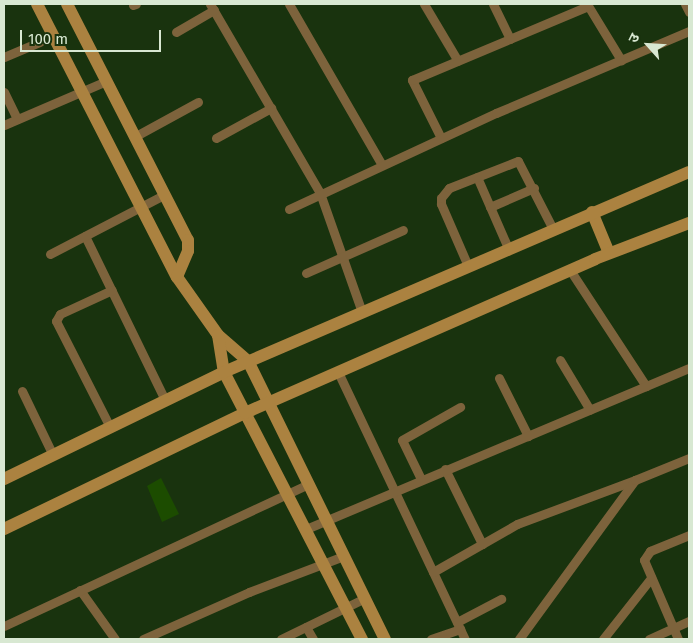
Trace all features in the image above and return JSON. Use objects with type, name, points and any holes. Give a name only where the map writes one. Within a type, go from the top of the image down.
[{"type":"street","points":[[37,4],[177,277],[218,335],[248,361],[385,639]]},
{"type":"street","points":[[67,4],[188,240],[188,251],[177,277]]},
{"type":"street","points":[[289,4],[382,166]]},
{"type":"street","points":[[424,4],[458,61]]},
{"type":"street","points":[[493,4],[510,39]]},
{"type":"street","points":[[685,4],[689,12]]},
{"type":"street","points":[[441,138],[412,80],[588,5],[621,60]]},
{"type":"street","points":[[176,32],[212,7],[320,193],[362,312]]},
{"type":"street","points":[[289,209],[441,138],[689,31]]},
{"type":"street","points":[[4,57],[40,42]]},
{"type":"street","points":[[4,125],[106,81]]},
{"type":"street","points":[[4,92],[17,119]]},
{"type":"street","points":[[134,137],[198,102]]},
{"type":"street","points":[[216,138],[270,108]]},
{"type":"street","points":[[468,266],[440,198],[449,188],[518,161],[534,188],[553,229]]},
{"type":"street","points":[[4,479],[248,361],[689,172]]},
{"type":"street","points":[[477,177],[508,248]]},
{"type":"street","points":[[490,207],[534,188]]},
{"type":"street","points":[[50,254],[164,195]]},
{"type":"street","points":[[592,212],[609,254]]},
{"type":"street","points":[[4,529],[268,402],[570,270],[689,223]]},
{"type":"street","points":[[306,273],[404,230]]},
{"type":"street","points":[[85,236],[166,400]]},
{"type":"street","points":[[570,270],[646,386]]},
{"type":"street","points":[[110,427],[56,321],[60,314],[112,290]]},
{"type":"street","points":[[218,335],[224,372],[362,639]]},
{"type":"street","points":[[560,360],[590,410]]},
{"type":"street","points":[[306,529],[394,490],[689,368]]},
{"type":"street","points":[[338,372],[465,639]]},
{"type":"street","points":[[499,378],[528,436]]},
{"type":"street","points":[[22,391],[53,455]]},
{"type":"street","points":[[421,479],[402,440],[460,407]]},
{"type":"street","points":[[433,572],[517,524],[689,458]]},
{"type":"street","points":[[445,469],[482,544]]},
{"type":"street","points":[[519,639],[634,480]]},
{"type":"street","points":[[4,626],[309,484]]},
{"type":"street","points":[[678,639],[644,563],[646,555],[689,535]]},
{"type":"street","points":[[143,639],[249,592],[344,556]]},
{"type":"street","points":[[603,639],[651,578]]},
{"type":"street","points":[[80,590],[115,639]]},
{"type":"street","points":[[281,639],[364,598]]},
{"type":"street","points":[[430,639],[458,626],[500,599]]},
{"type":"street","points":[[649,639],[689,621]]},
{"type":"street","points":[[306,627],[312,639]]},
{"type":"building","points":[[161,478],[179,514],[162,522],[147,486]]}]
